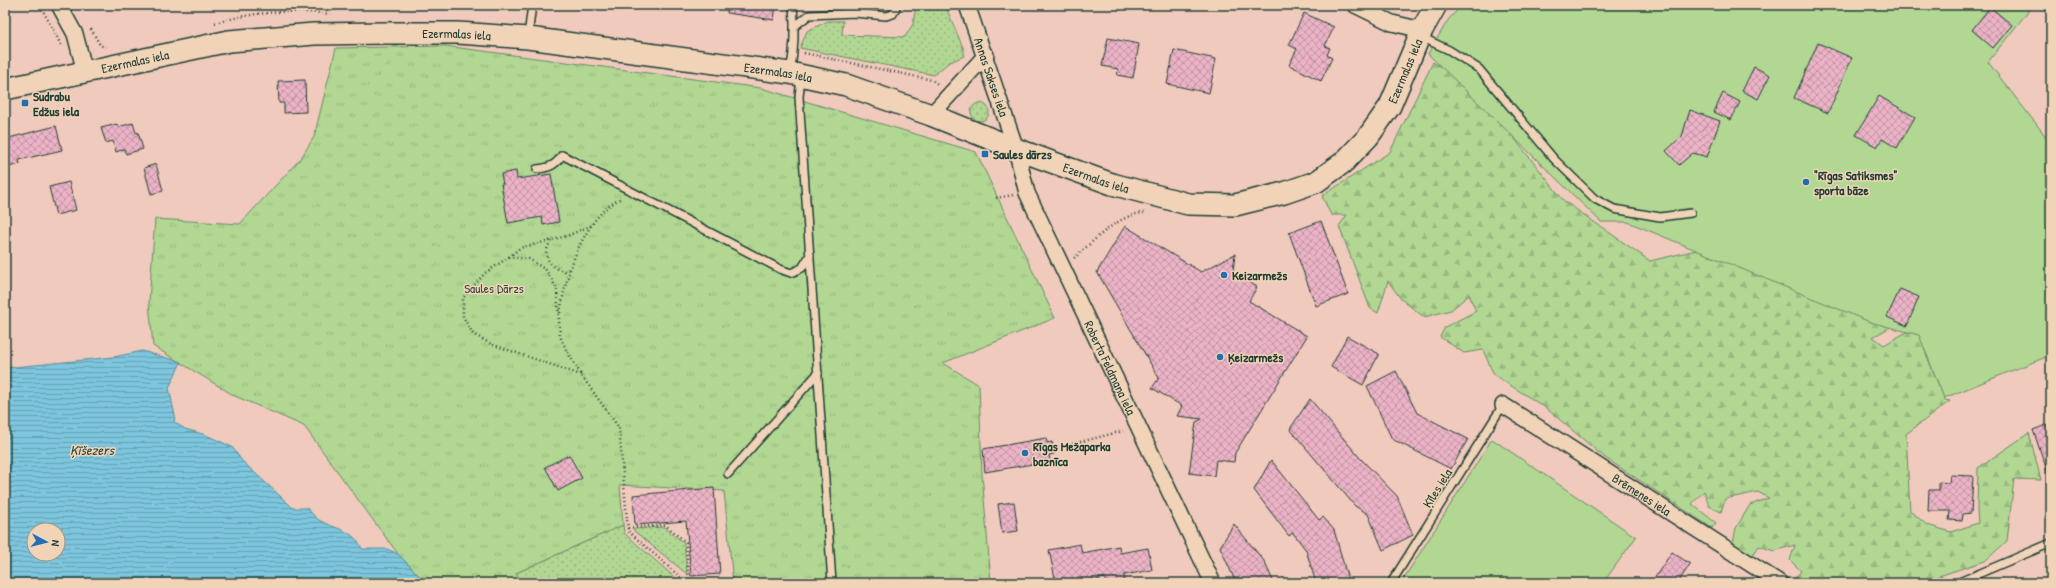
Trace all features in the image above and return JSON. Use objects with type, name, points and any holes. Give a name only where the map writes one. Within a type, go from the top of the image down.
[{"type":"street","points":[[59,5],[75,34],[85,72]]},
{"type":"street","name":"Annas Sakses iela","points":[[967,5],[986,55],[1016,150]]},
{"type":"street","points":[[1355,5],[1392,23],[1421,33]]},
{"type":"street","name":"Ezermalas iela","points":[[5,89],[222,42],[314,34],[458,33],[528,38],[795,75],[846,85],[931,115],[1016,150],[1112,184],[1188,204],[1235,205],[1284,193],[1316,182],[1344,162],[1368,137],[1390,106],[1421,33],[1436,5]]},
{"type":"street","points":[[931,115],[986,55]]},
{"type":"street","name":"Roberta Feldmaņa iela","points":[[1016,150],[1027,193],[1138,422],[1213,583]]},
{"type":"street","name":"Brēmenes iela","points":[[1503,405],[1780,583]]},
{"type":"lane","points":[[528,38],[532,5]]},
{"type":"lane","points":[[793,5],[795,26],[795,75],[799,97],[832,583]]},
{"type":"lane","points":[[795,26],[809,15],[855,13],[886,16],[893,14],[897,5]]},
{"type":"lane","points":[[1421,33],[1479,69],[1554,159],[1594,199],[1614,209],[1660,216],[1690,213]]},
{"type":"lane","points":[[537,169],[550,168],[562,155],[791,273],[802,268],[810,255]]},
{"type":"lane","points":[[728,474],[818,373]]},
{"type":"lane","name":"Ķīles iela","points":[[1391,583],[1503,405]]},
{"type":"lane","points":[[1957,583],[2051,543]]},
{"type":"path","points":[[559,318],[564,292],[576,253],[604,210],[631,191]]},
{"type":"path","points":[[1076,266],[1073,259],[1112,226],[1133,213],[1149,213]]},
{"type":"path","points":[[581,375],[490,344],[473,334],[463,317],[463,298],[485,273],[520,248],[567,236],[593,225]]},
{"type":"path","points":[[551,240],[546,247],[546,257],[551,265],[565,271],[571,268]]},
{"type":"path","points":[[509,257],[529,259],[546,270],[557,289],[560,336],[581,375],[619,428],[628,531],[688,583]]},
{"type":"path","points":[[1053,449],[1123,431],[1138,422]]},
{"type":"path","points":[[628,528],[665,525],[686,542],[688,583]]},
{"type":"green space","points":[[916,5],[945,5],[964,50],[964,56],[948,63],[934,75],[800,48],[807,31],[828,21],[843,21],[842,35],[905,37],[913,24]]},
{"type":"green space","name":"\"Rīgas Satiksmes\" sporta bāze","points":[[1462,5],[2033,5],[1988,62],[2051,143],[2051,355],[1944,398],[1919,335],[1870,322],[1628,222],[1601,222],[1428,54],[1448,20]]},
{"type":"green space","name":"Saules Dārzs","points":[[445,46],[761,88],[976,152],[1055,318],[943,363],[979,385],[982,474],[991,583],[733,583],[724,491],[620,485],[623,525],[516,573],[520,583],[426,583],[398,554],[304,426],[235,396],[153,346],[149,302],[155,219],[240,224],[301,158],[314,137],[336,48]]},
{"type":"green space","points":[[1433,62],[1476,90],[1564,201],[1650,261],[1705,248],[1894,325],[1873,337],[1884,345],[1910,330],[1932,332],[1926,354],[1945,400],[1950,401],[1906,434],[1910,511],[1927,525],[1951,532],[1978,523],[1978,468],[2029,433],[2041,480],[2014,479],[2007,541],[1985,561],[1939,576],[1937,583],[1791,583],[1801,571],[1790,560],[1795,545],[1774,551],[1759,546],[1749,561],[1732,548],[1736,528],[1750,505],[1769,498],[1758,492],[1725,499],[1721,512],[1709,506],[1704,491],[1692,504],[1716,523],[1712,528],[1604,457],[1546,408],[1494,375],[1483,350],[1464,353],[1440,337],[1445,327],[1476,311],[1469,295],[1451,310],[1424,317],[1401,299],[1388,281],[1378,313],[1370,308],[1339,226],[1347,215],[1331,215],[1322,196],[1390,152]]},
{"type":"green space","points":[[976,103],[984,103],[989,108],[987,119],[984,121],[976,121],[971,116],[971,108]]},
{"type":"green space","points":[[1492,439],[1636,537],[1603,583],[1401,583]]},
{"type":"green space","points":[[623,525],[624,533],[681,583],[520,583],[516,573]]},
{"type":"green space","points":[[664,527],[684,543],[687,574],[634,531],[634,529]]},
{"type":"water","name":"Ķīšezers","points":[[142,351],[181,362],[169,388],[175,416],[174,422],[185,429],[206,435],[232,447],[242,461],[293,508],[307,508],[322,522],[342,530],[354,537],[362,549],[387,549],[398,554],[426,583],[5,583],[5,368],[114,357]]},
{"type":"building","points":[[728,5],[776,5],[774,20],[727,13]]},
{"type":"building","points":[[1990,7],[2012,25],[1993,48],[1972,30]]},
{"type":"building","points":[[1304,13],[1334,27],[1325,46],[1330,48],[1327,55],[1332,58],[1321,81],[1289,65],[1297,49],[1289,45]]},
{"type":"building","points":[[1108,38],[1139,44],[1133,78],[1117,75],[1118,69],[1102,66]]},
{"type":"building","points":[[1818,43],[1852,58],[1828,113],[1794,98]]},
{"type":"building","points":[[1174,50],[1216,59],[1209,93],[1167,84]]},
{"type":"building","points":[[1754,67],[1770,75],[1758,99],[1742,91]]},
{"type":"building","points":[[305,80],[306,112],[284,113],[284,103],[279,103],[278,81]]},
{"type":"building","points":[[1723,93],[1740,102],[1731,120],[1714,112]]},
{"type":"building","points":[[1879,96],[1915,117],[1897,148],[1882,139],[1877,147],[1856,135]]},
{"type":"building","points":[[1690,110],[1720,121],[1707,157],[1693,153],[1679,165],[1666,151],[1682,136]]},
{"type":"building","points":[[133,123],[136,133],[138,132],[143,149],[126,154],[124,149],[116,152],[113,141],[106,143],[101,128],[117,124],[118,127]]},
{"type":"building","points":[[56,126],[62,150],[19,160],[20,164],[5,168],[5,139]]},
{"type":"building","points":[[156,164],[163,191],[151,194],[144,168]]},
{"type":"building","points":[[516,171],[517,179],[551,174],[559,222],[543,225],[542,217],[508,223],[501,184],[503,184],[501,174]]},
{"type":"building","points":[[69,182],[76,210],[56,215],[49,187]]},
{"type":"building","points":[[1321,221],[1348,294],[1316,306],[1289,233]]},
{"type":"building","name":"Ķeizarmežs","points":[[1125,226],[1201,272],[1235,254],[1233,272],[1257,287],[1249,301],[1307,336],[1235,453],[1234,462],[1216,460],[1214,476],[1189,473],[1196,422],[1202,419],[1177,416],[1182,406],[1152,388],[1159,378],[1097,272]]},
{"type":"building","points":[[1900,289],[1919,297],[1907,326],[1887,317]]},
{"type":"building","points":[[1347,336],[1379,354],[1363,385],[1331,367]]},
{"type":"building","points":[[1396,371],[1417,413],[1468,439],[1451,469],[1392,439],[1367,386]]},
{"type":"building","points":[[1310,399],[1360,458],[1397,496],[1413,535],[1383,550],[1368,514],[1355,506],[1290,429]]},
{"type":"building","points":[[2051,423],[2051,479],[2050,479],[2033,430]]},
{"type":"building","name":"Rīgas Mežaparka baznīca","points":[[1046,438],[1047,443],[1052,442],[1054,454],[1049,455],[1050,461],[985,472],[983,449]]},
{"type":"building","points":[[569,455],[582,478],[558,491],[545,467]]},
{"type":"building","points":[[1271,460],[1319,520],[1323,517],[1334,530],[1349,583],[1316,583],[1306,550],[1293,533],[1289,536],[1254,490]]},
{"type":"building","points":[[1950,475],[1973,476],[1971,513],[1963,514],[1962,521],[1949,520],[1950,511],[1928,511],[1929,490],[1939,490],[1939,482],[1949,483]]},
{"type":"building","points":[[714,488],[720,574],[691,576],[686,521],[635,525],[633,495]]},
{"type":"building","points":[[1014,502],[1018,531],[1002,533],[998,504]]},
{"type":"building","points":[[1234,524],[1264,561],[1274,583],[1236,583],[1220,547]]},
{"type":"building","points":[[1080,544],[1082,553],[1119,546],[1120,553],[1148,548],[1152,570],[1124,575],[1125,582],[1118,583],[1106,583],[1105,578],[1082,583],[1056,583],[1049,550]]},
{"type":"building","points":[[1672,552],[1690,564],[1678,583],[1651,583]]},
{"type":"place","name":"Sudrabu Edžus iela","points":[[25,103]]},
{"type":"place","name":"Saules dārzs","points":[[985,154]]},
{"type":"place","name":"\"Rīgas Satiksmes\" sporta bāze","points":[[1806,182]]},
{"type":"place","name":"Keizarmežs","points":[[1224,275]]},
{"type":"place","name":"Ķeizarmežs","points":[[1220,357]]},
{"type":"place","name":"Rīgas Mežaparka baznīca","points":[[1025,453]]}]
